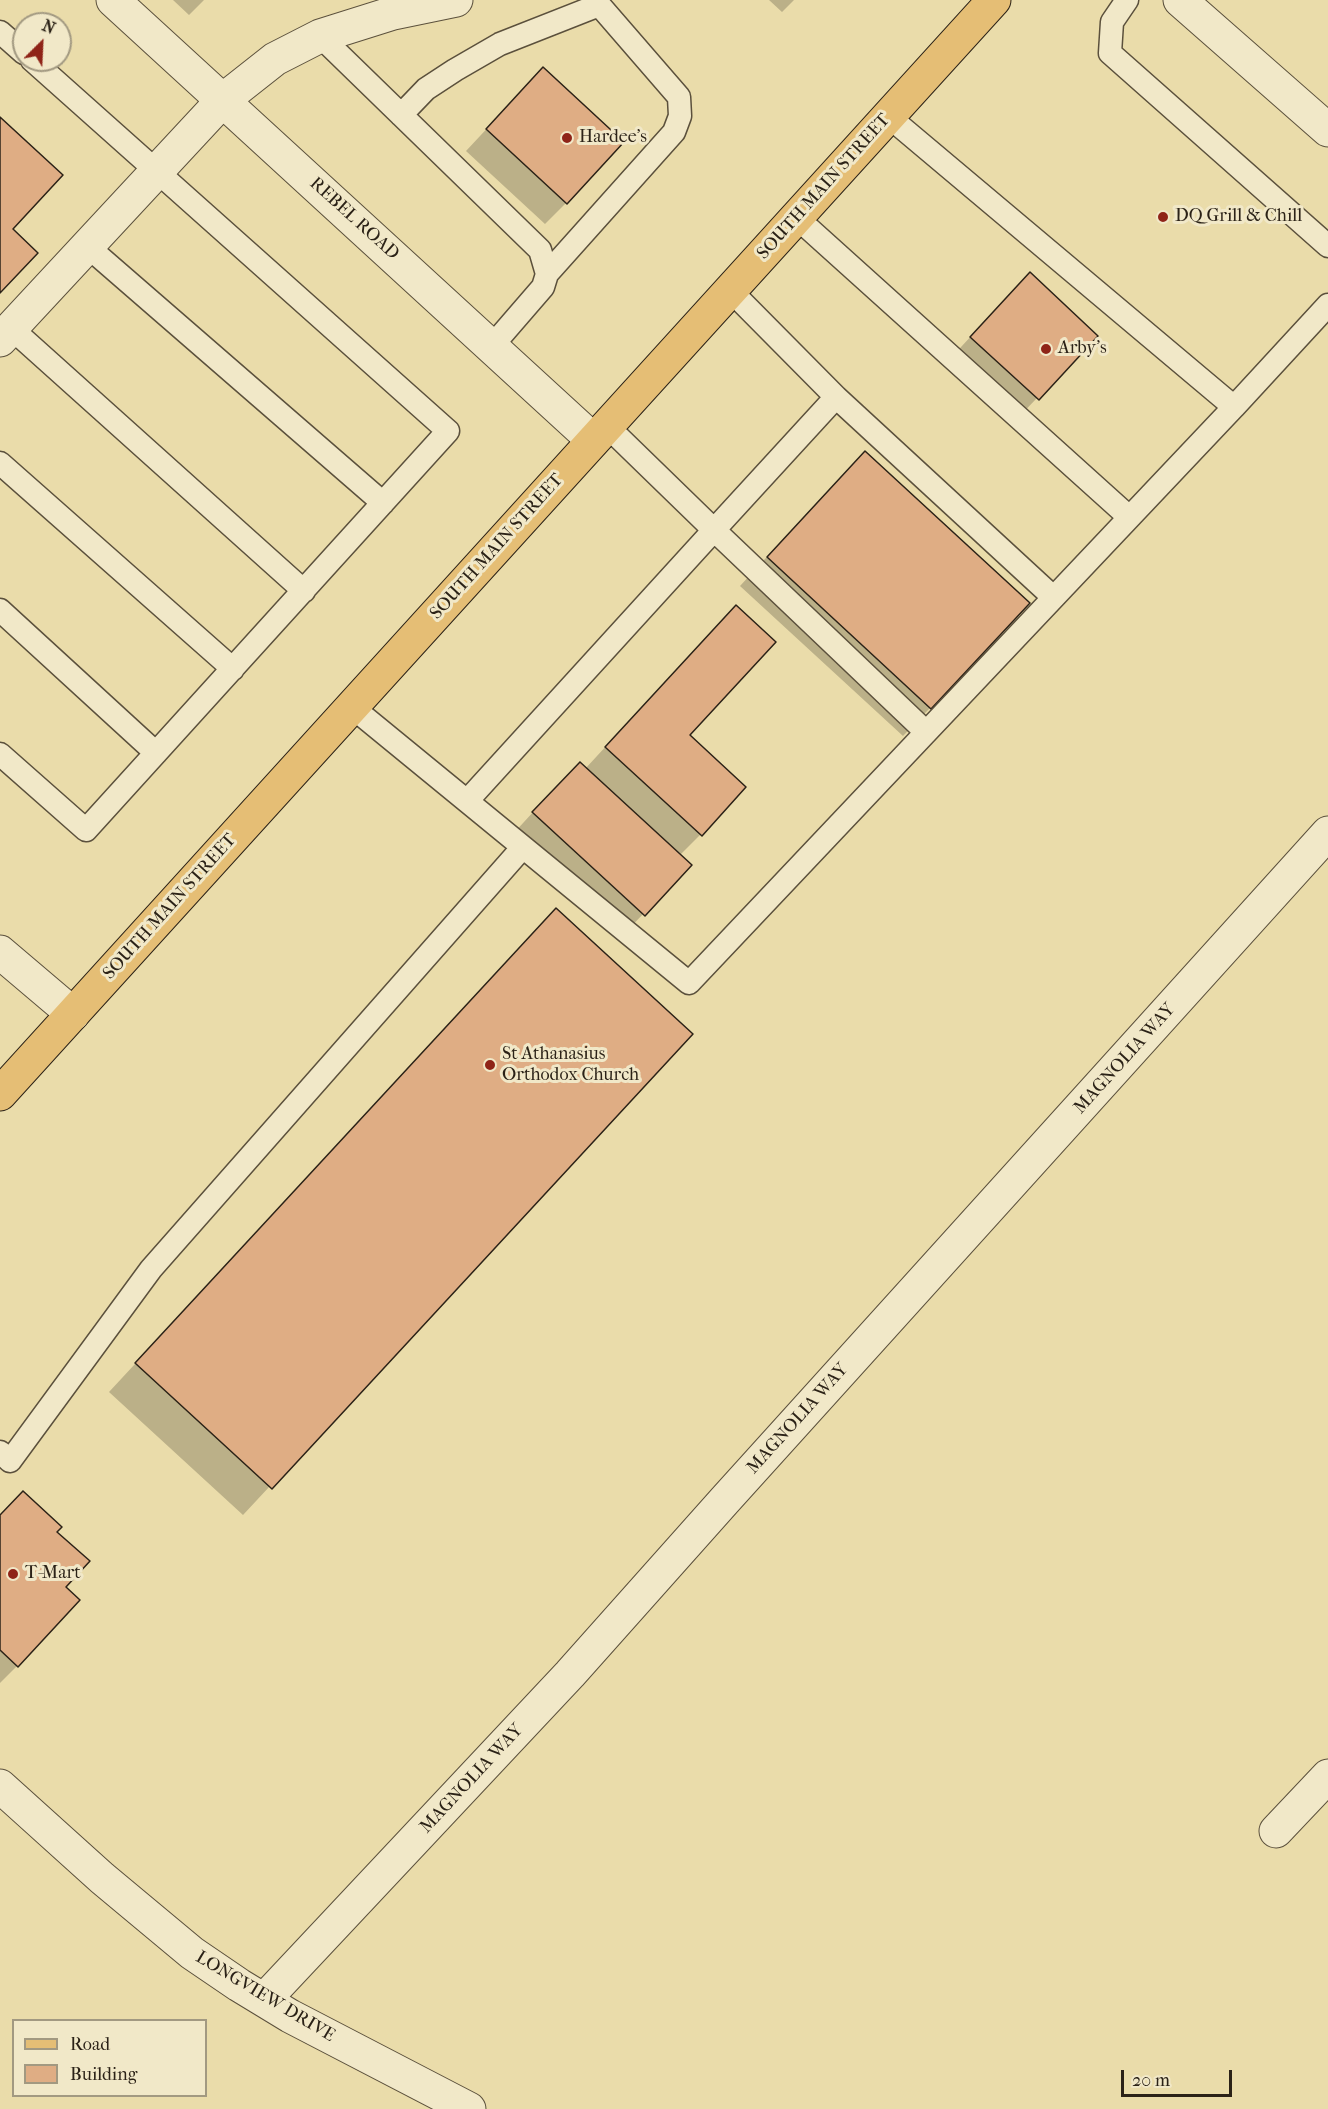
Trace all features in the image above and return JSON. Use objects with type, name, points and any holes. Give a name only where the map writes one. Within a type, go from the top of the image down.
[{"type":"main road","name":"SOUTH MAIN STREET","points":[[0,1094],[994,0]]},
{"type":"street","name":"REBEL ROAD","points":[[113,0],[492,346],[600,433]]},
{"type":"street","points":[[6,334],[223,100],[275,59],[320,36],[393,14],[456,0]]},
{"type":"street","points":[[1180,0],[1328,130]]},
{"type":"street","name":"MAGNOLIA WAY","points":[[264,2000],[555,1691],[1328,833]]},
{"type":"street","points":[[0,952],[73,1014]]},
{"type":"street","points":[[1276,1831],[1328,1776]]},
{"type":"street","name":"LONGVIEW DRIVE","points":[[0,1786],[102,1878],[192,1953],[264,2000],[345,2046],[469,2109]]},
{"type":"lane","points":[[1127,0],[1112,22],[1110,53],[1328,246]]},
{"type":"lane","points":[[401,115],[426,89],[500,44],[597,2],[679,97],[680,116],[674,132],[547,274],[543,287],[492,346]]},
{"type":"lane","points":[[0,32],[12,42]]},
{"type":"lane","points":[[320,36],[540,250],[547,274]]},
{"type":"lane","points":[[0,754],[86,830],[448,431],[45,72]]},
{"type":"lane","points":[[888,116],[1234,407]]},
{"type":"lane","points":[[796,217],[1129,517]]},
{"type":"lane","points":[[87,246],[383,503]]},
{"type":"lane","points":[[730,290],[836,397],[1053,597]]},
{"type":"lane","points":[[352,707],[689,983],[1328,305]]},
{"type":"lane","points":[[6,334],[304,591]]},
{"type":"lane","points":[[467,801],[836,397]]},
{"type":"lane","points":[[600,433],[714,530],[925,731]]},
{"type":"lane","points":[[0,463],[233,669]]},
{"type":"lane","points":[[0,610],[156,753]]},
{"type":"lane","points":[[0,1452],[10,1461],[151,1269],[522,847]]},
{"type":"building","points":[[543,67],[624,142],[567,204],[486,129]]},
{"type":"building","points":[[0,117],[63,175],[13,229],[38,253],[0,293]]},
{"type":"building","points":[[1030,272],[1098,336],[1039,400],[970,337]]},
{"type":"building","points":[[865,451],[1030,603],[931,709],[767,557]]},
{"type":"building","points":[[736,605],[776,642],[690,735],[746,787],[702,836],[605,747]]},
{"type":"building","points":[[580,762],[692,865],[645,916],[532,812]]},
{"type":"building","points":[[556,908],[693,1034],[272,1489],[135,1363]]},
{"type":"building","points":[[23,1491],[62,1527],[57,1532],[90,1561],[66,1587],[80,1600],[18,1667],[0,1650],[0,1515]]},
{"type":"place","name":"Hardee's","points":[[567,138]]},
{"type":"place","name":"DQ Grill & Chill","points":[[1163,217]]},
{"type":"place","name":"Arby's","points":[[1046,349]]},
{"type":"place","name":"St Athanasius Orthodox Church","points":[[490,1065]]},
{"type":"place","name":"T-Mart","points":[[13,1574]]}]
